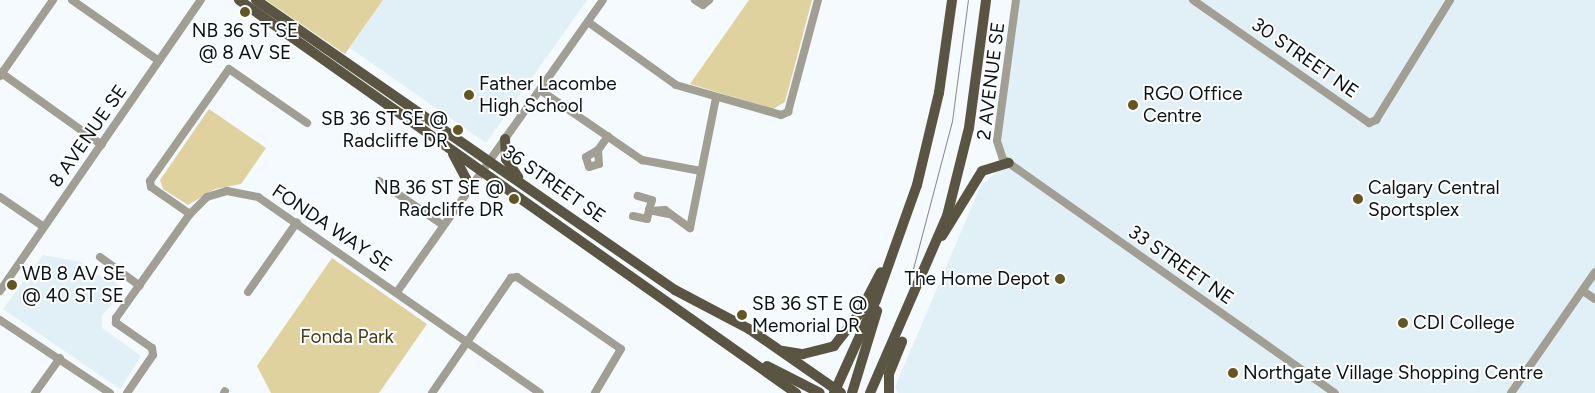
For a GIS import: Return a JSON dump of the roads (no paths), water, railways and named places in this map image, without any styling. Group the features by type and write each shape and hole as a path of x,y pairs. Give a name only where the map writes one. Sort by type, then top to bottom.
{"main road":[{"name":"36 STREET SE","path":"239,0 794,392"},
{"name":"36 STREET SE","path":"256,0 675,290 782,351 837,392"},
{"path":"837,392 895,251 928,143 952,0"},
{"path":"870,393 906,319 939,241 969,128 986,0"},
{"path":"506,139 506,159 525,186"},
{"path":"450,149 471,188"},
{"path":"939,241 954,223 982,171 1009,163"},
{"path":"782,351 803,354 834,346 859,314 895,251"},
{"path":"852,393 876,300"},
{"path":"889,393 889,374 906,319"},
{"path":"754,362 820,393"}],"street":[{"path":"53,0 1,73 102,145"},
{"path":"72,0 160,62"},
{"name":"8 AVENUE SE","path":"0,291 160,62 201,0"},
{"path":"397,292 603,0"},
{"path":"695,0 703,5 709,0"},
{"path":"588,22 676,85 716,98 782,115 788,112 818,0"},
{"name":"2 AVENUE SE","path":"1009,163 997,141 1016,0"},
{"name":"30 STREET NE","path":"1193,0 1369,123 1373,121 1450,0"},
{"path":"190,214 151,187 150,181 229,69 307,122"},
{"path":"540,90 642,160 701,171"},
{"path":"650,210 668,214 690,228 716,98"},
{"path":"598,150 608,136"},
{"name":"33 STREET NE","path":"1009,163 1335,393"},
{"path":"379,181 444,225"},
{"name":"FONDA WAY SE","path":"126,393 153,355 152,348 116,323 190,214 207,197 227,191 258,197 297,222 540,393"},
{"path":"633,216 647,219 650,210 652,200 638,196"},
{"path":"0,197 44,227"},
{"path":"248,292 297,222"},
{"path":"100,257 140,286"},
{"path":"1511,393 1595,272"},
{"path":"432,393 511,278 517,277 621,349 595,393"},
{"path":"1583,291 1595,299"},
{"path":"0,320 60,358 110,393"},
{"path":"35,393 60,358"}],"tram line":[{"path":"910,280 952,121 968,0"}],"place":[{"name":"NB 36 ST SE @ 8 AV SE","path":"245,12"},
{"name":"Father Lacombe High School","path":"469,95"},
{"name":"RGO Office Centre","path":"1133,105"},
{"name":"SB 36 ST SE @ Radcliffe DR","path":"458,130"},
{"name":"NB 36 ST SE @ Radcliffe DR","path":"514,199"},
{"name":"Calgary Central Sportsplex","path":"1358,199"},
{"name":"The Home Depot","path":"1060,279"},
{"name":"WB 8 AV SE @ 40 ST SE","path":"12,285"},
{"name":"SB 36 ST E @ Memorial DR","path":"742,315"},
{"name":"CDI College","path":"1403,323"},
{"name":"Northgate Village Shopping Centre","path":"1233,373"}],"park label":[{"name":"Fonda Park","path":"347,337"}]}
